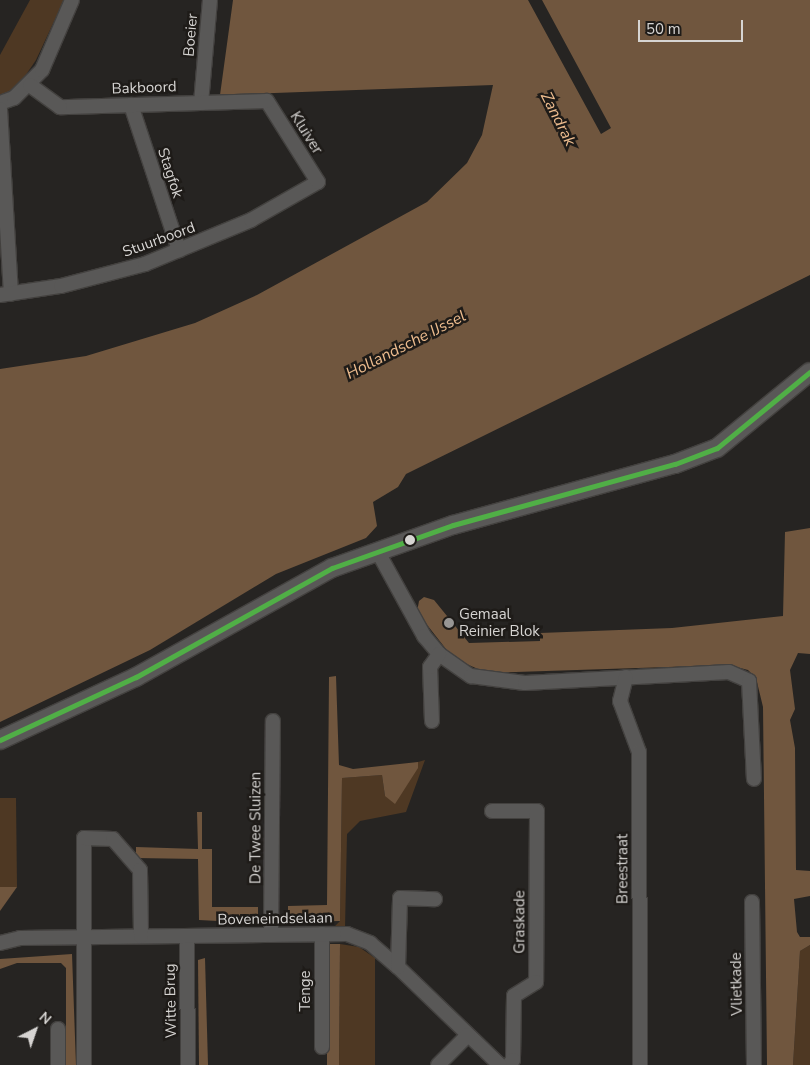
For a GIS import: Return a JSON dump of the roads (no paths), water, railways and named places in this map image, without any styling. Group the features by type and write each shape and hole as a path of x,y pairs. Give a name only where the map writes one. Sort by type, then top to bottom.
{"street":[{"path":"0,103 30,85 51,56 72,0"},
{"name":"Boeier","path":"201,103 210,0"},
{"name":"Bakboord","path":"30,85 60,107 267,101"},
{"name":"Kluiver","path":"267,101 318,182"},
{"name":"Stagfok","path":"131,105 179,250"},
{"path":"0,109 6,294"},
{"name":"Stuurboord","path":"6,294 106,275 179,250 251,220 318,182"},
{"path":"0,740 136,677 277,595 332,568 379,554 453,525 675,464 716,448 810,372"},
{"path":"379,554 402,601 438,654 471,676 503,683 729,672 748,681 754,779"},
{"path":"432,721 430,667 438,654"},
{"name":"Breestraat","path":"626,677 620,701 639,752 640,1065"},
{"name":"De Twee Sluizen","path":"271,935 273,721"},
{"name":"Graskade","path":"492,811 537,811 536,982 514,996 513,1060 508,1065"},
{"path":"84,1065 82,938 84,838 113,838 140,870 141,936"},
{"path":"398,967 400,898 435,899"},
{"name":"Vlietkade","path":"752,902 754,1065"},
{"name":"Tenge","path":"322,934 322,1047"},
{"name":"Boveneindselaan","path":"0,943 20,938 347,934 370,943 398,967 500,1065"},
{"name":"Witte Brug","path":"187,936 188,1065"},
{"path":"58,1029 58,1065"},
{"path":"438,1065 468,1034"}],"water":[{"path":"233,0 528,0 601,134 611,128 542,0 810,0 810,275 406,474 398,487 373,502 377,526 366,538 276,574 150,650 0,722 0,369 86,356 195,323 257,295 427,202 467,163 482,135 493,85 220,95"},
{"path":"810,528 810,654 798,653 790,670 795,709 790,720 795,748 796,870 810,871 810,896 794,899 797,932 800,937 810,937 810,945 800,951 793,1065 767,1065 763,707 756,678 748,670 729,665 487,673 453,658 417,612 419,601 424,597 434,600 469,643 540,641 540,633 672,628 783,616 785,532"},
{"path":"336,676 339,765 353,769 418,762 418,768 395,804 385,796 382,775 342,778 340,921 288,922 288,906 327,905 329,677"},
{"path":"197,812 202,812 202,849 212,849 212,907 258,907 258,923 199,920 198,859 136,858 136,847 198,849"},
{"path":"0,887 17,887 0,911"},
{"path":"327,944 340,944 339,1065 327,1065"},
{"path":"72,954 76,1065 66,1065 66,968 61,963 17,963 0,969 0,959"},
{"path":"205,958 208,1065 199,1065 198,960"}],"place":[{"name":"Gemaal Reinier Blok","path":"449,623"}],"water label":[{"name":"Zandrak","path":"558,119"},
{"name":"Hollandsche IJssel","path":"406,345"}]}
